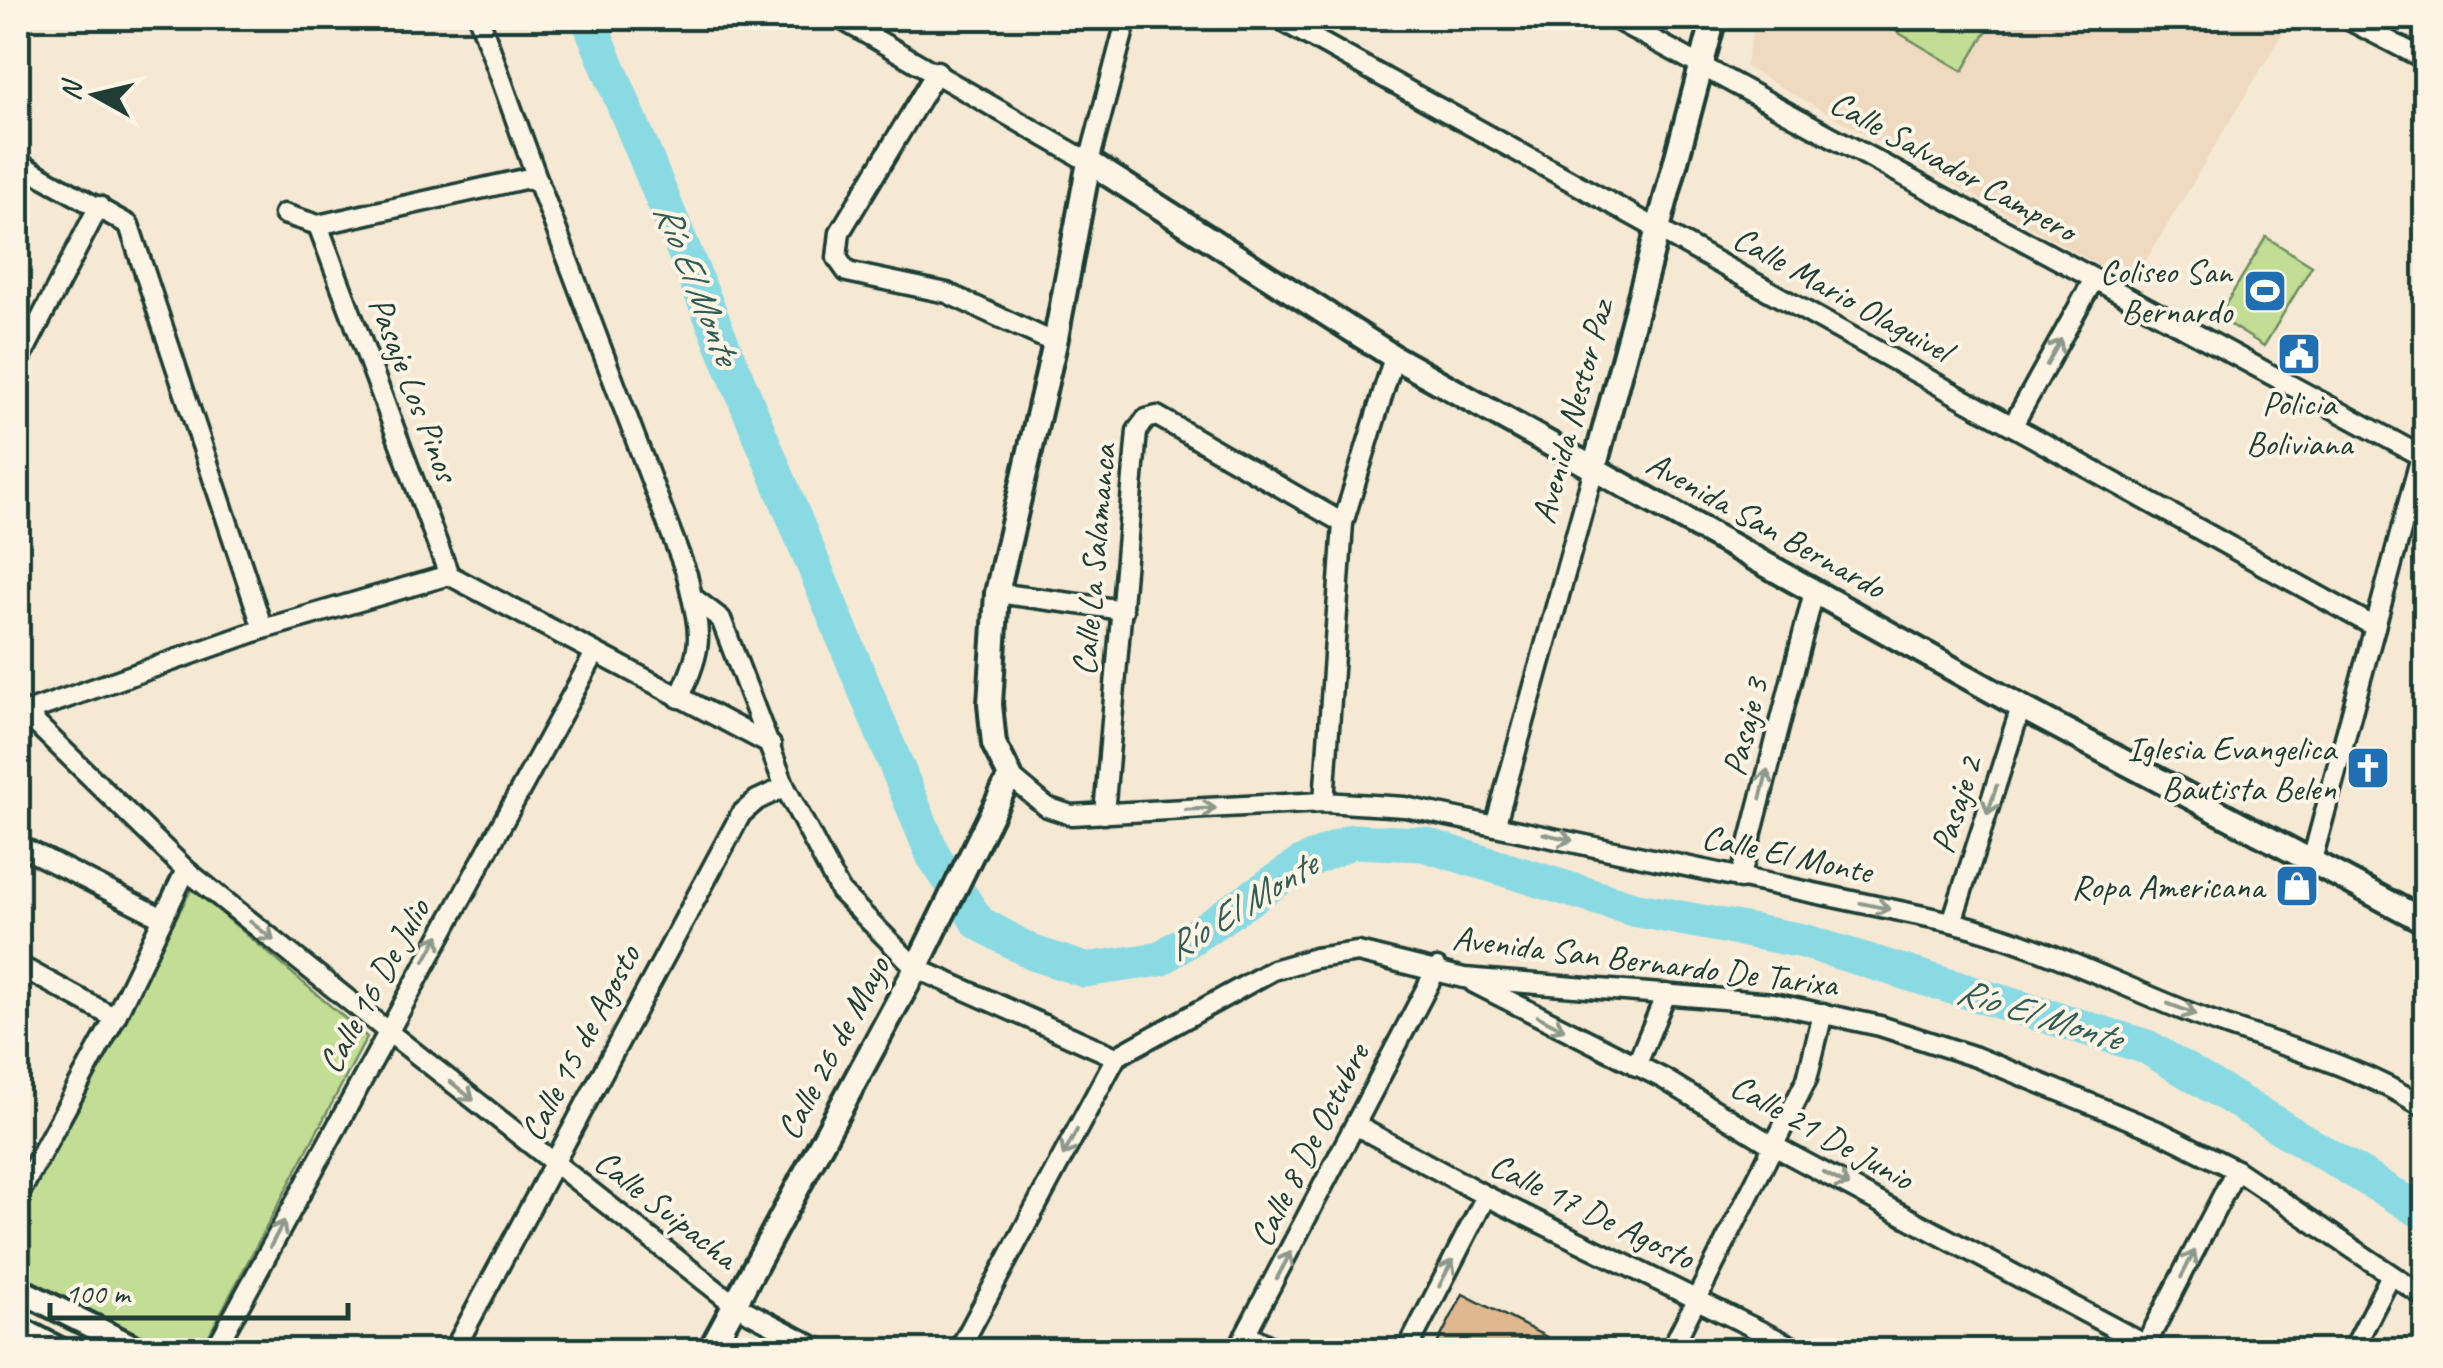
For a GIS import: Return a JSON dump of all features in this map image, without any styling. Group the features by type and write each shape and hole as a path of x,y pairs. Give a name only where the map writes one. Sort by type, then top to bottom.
{"street":[{"path":"479,18 692,597 701,638 696,664 679,698"},
{"name":"Avenida San Bernardo","path":"839,18 1089,162 1394,357 2021,707 2426,922"},
{"path":"1104,814 1071,815 1047,807 1010,776 994,744 990,704 997,593 1054,343 1089,162 1127,18"},
{"name":"Calle Mario Olaguivel","path":"1278,18 2375,627"},
{"name":"Calle Salvador Campero","path":"1613,18 2094,279 2423,447"},
{"name":"Avenida Nestor Paz","path":"1496,824 1714,18"},
{"path":"2345,18 2426,60"},
{"path":"937,71 840,232 838,258 847,272 947,293 1054,343"},
{"path":"18,163 129,226 138,242 263,630"},
{"path":"284,214 318,226 524,179 538,181"},
{"path":"18,363 98,206"},
{"name":"Pasaje Los Pinos","path":"318,226 449,575"},
{"path":"2013,425 2094,279"},
{"path":"1324,802 1343,522 1394,357"},
{"name":"Calle La Salamanca","path":"1104,814 1137,431 1146,419 1157,416 1343,522"},
{"path":"2312,860 2423,447"},
{"path":"18,1196 25,1163 115,1018 186,870 21,710 263,630 449,575 594,655 771,745"},
{"name":"Pasaje 3","path":"1740,878 1814,592"},
{"path":"997,593 1123,610"},
{"path":"692,597 721,619 785,787 840,891 916,968 1116,1058 959,1350"},
{"name":"Calle 16 De Julio","path":"215,1350 386,1030 594,655"},
{"name":"Pasaje 2","path":"1952,922 2021,707"},
{"name":"Calle 26 de Mayo","path":"710,1350 916,968 1010,776"},
{"name":"Calle 15 de Agosto","path":"454,1350 741,814 757,800 785,787"},
{"name":"Calle El Monte","path":"1104,814 1324,802 1405,807 1952,922 2006,935 2186,1011 2334,1062 2426,1108"},
{"path":"18,845 163,918"},
{"name":"Calle Suipacha","path":"186,870 735,1305 821,1350"},
{"name":"Avenida San Bernardo De Tarixa","path":"1116,1058 1273,970 1315,958 1358,952 1437,968 1464,978 1773,1003 1823,1013 1976,1057 2124,1116 2236,1170 2426,1298"},
{"path":"18,965 115,1018"},
{"name":"Calle 8 De Octubre","path":"1242,1342 1437,968"},
{"name":"Calle 21 De Junio","path":"1464,978 1636,1066 2145,1348"},
{"path":"1636,1066 1666,994"},
{"path":"1671,1350 1807,1079 1823,1013"},
{"name":"Calle 17 De Agosto","path":"1357,1126 1486,1196 1799,1350"},
{"path":"2145,1348 2236,1170"},
{"path":"1407,1350 1486,1196"},
{"path":"2353,1350 2391,1276"},
{"path":"18,1289 139,1350"},
{"path":"18,1328 60,1350"},
{"path":"1242,1342 1277,1350"}],"shaded area":[{"path":"1756,18 2259,18 2284,31 2132,284 1745,67"}],"green space":[{"path":"1888,18 1973,18 1989,27 1963,71 1884,24"},
{"name":"Coliseo San Bernardo","path":"2266,237 2312,266 2264,346 2218,317"},
{"path":"192,888 367,1037 201,1350 169,1350 18,1278 18,1220"}],"building":[{"path":"1463,1294 1572,1350 1434,1350"}],"waterway":[{"name":"Río El Monte","path":"588,18 934,857 979,923 1033,953 1085,970 1160,959 1301,864 1352,841 1423,844 1633,909 1803,941 2147,1047 2426,1214"}],"place":[{"name":"Coliseo San Bernardo","path":"2265,291"},
{"name":"Policia Boliviana","path":"2299,354"},
{"name":"Iglesia Evangelica Bautista Belen","path":"2368,768"},
{"name":"Ropa Americana","path":"2297,886"}]}
